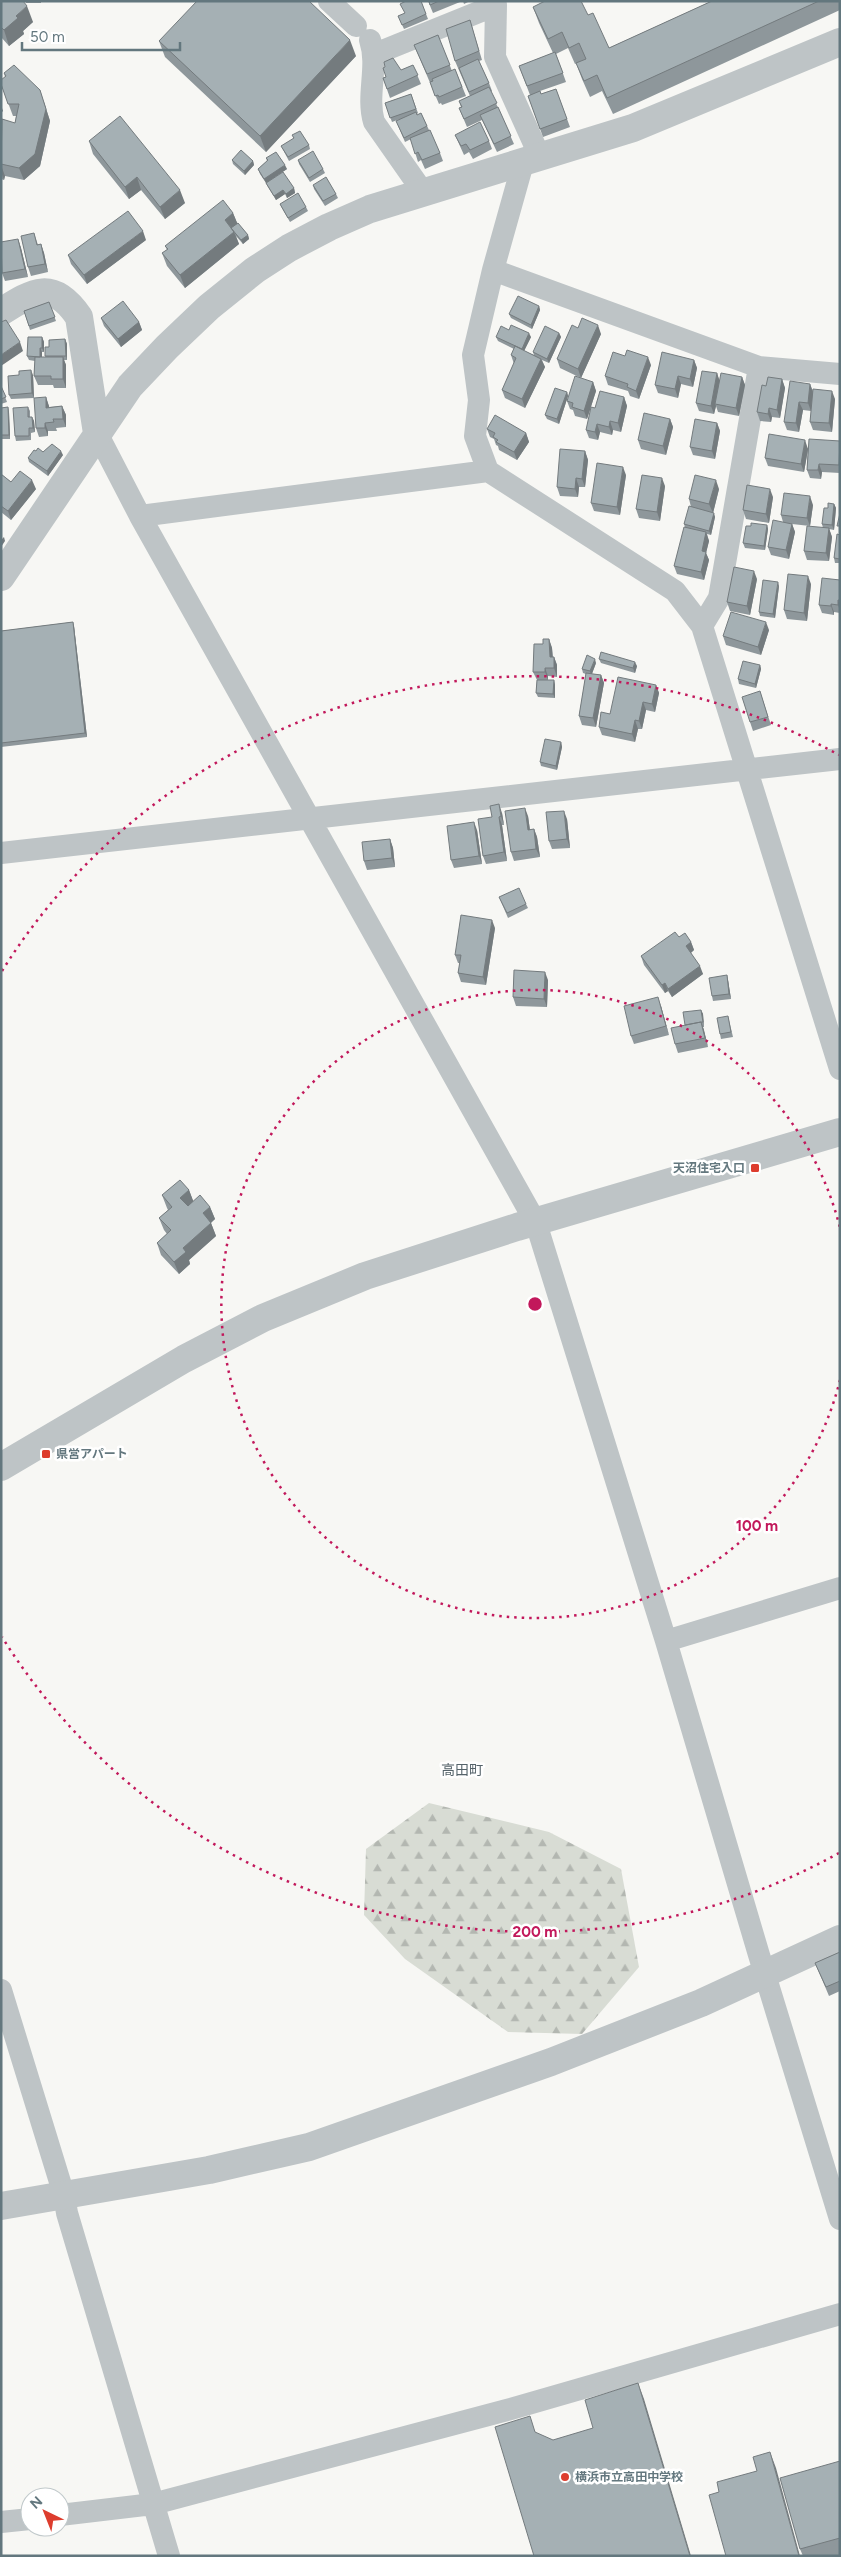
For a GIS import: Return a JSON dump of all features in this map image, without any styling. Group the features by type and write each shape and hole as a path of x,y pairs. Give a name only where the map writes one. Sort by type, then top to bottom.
{"street":[{"path":"329,1 367,40 370,109 374,122 423,192"},
{"path":"367,40 496,5 495,57 532,160 493,270 473,355 479,400 475,436 488,471 676,591 702,626 745,770 840,1069"},
{"path":"1,577 130,386 166,347 209,307 255,270 289,248 329,227 370,209 633,128 840,42"},
{"path":"493,270 759,367 840,374"},
{"path":"1,312 30,294 54,293 68,301 79,317 97,433 140,516 536,1223 666,1641 764,1975 840,2219"},
{"path":"702,626 719,598 759,367"},
{"path":"140,516 488,471"},
{"path":"1,853 840,759"},
{"path":"1,1467 169,1366 263,1318 365,1276 840,1132"},
{"path":"666,1641 840,1588"},
{"path":"1,2206 210,2170 309,2146 551,2062 701,2003 840,1939"},
{"path":"1,1990 64,2195 67,2213 169,2556"},
{"path":"70,2514 153,2504 507,2410 840,2314"},
{"path":"1,2522 20,2520"}],"green space":[{"path":"429,1803 549,1832 621,1869 639,1967 582,2034 508,2032 405,1959 364,1915 366,1849"}],"building":[{"path":"1,1 23,1 27,6 16,16 18,18 4,30 1,27"},
{"path":"197,1 309,1 350,40 260,136 159,41"},
{"path":"406,1 421,1 426,14 402,25 398,16 405,13 400,4"},
{"path":"429,1 439,1 430,5"},
{"path":"545,1 581,1 588,15 593,13 609,48 712,1 819,1 607,98 597,75 584,81 576,63 586,59 579,43 569,48 562,32 548,39 533,7"},
{"path":"470,20 479,51 455,61 446,29"},
{"path":"438,35 450,65 427,74 414,45"},
{"path":"555,52 563,73 527,86 519,66"},
{"path":"393,58 401,70 413,65 418,75 387,89 383,78 386,77 383,68 385,67 384,62"},
{"path":"478,59 489,83 469,92 459,68"},
{"path":"14,65 40,90 46,109 35,154 19,168 1,164 2,119 15,123 19,104 8,104 1,80 6,76 4,73"},
{"path":"455,69 462,87 439,97 438,95 435,96 430,82 433,81 432,79"},
{"path":"489,87 497,103 464,119 459,108 462,107 459,101"},
{"path":"556,89 567,119 540,129 528,96 540,91 541,94"},
{"path":"411,94 416,109 390,118 385,103"},
{"path":"498,107 511,136 494,144 480,115"},
{"path":"416,112 417,115 421,113 427,126 404,138 396,121"},
{"path":"120,116 180,190 160,207 137,177 125,187 89,141"},
{"path":"480,122 489,141 470,150 466,144 461,146 455,135"},
{"path":"430,130 440,153 422,160 418,152 415,154 410,138"},
{"path":"300,131 309,145 288,157 281,146 294,138 292,135"},
{"path":"241,150 253,161 244,171 232,160"},
{"path":"313,151 323,169 309,178 298,160"},
{"path":"276,152 285,165 264,179 258,169 268,160 266,158"},
{"path":"283,172 294,188 286,194 283,190 274,196 266,183"},
{"path":"326,177 336,194 323,201 313,185"},
{"path":"298,193 306,207 288,218 280,204"},
{"path":"223,200 233,213 225,220 234,232 180,275 162,253 168,249 165,246"},
{"path":"128,211 143,231 84,275 68,255"},
{"path":"238,223 248,235 241,240 231,228"},
{"path":"34,233 37,245 41,244 45,264 28,267 21,236"},
{"path":"18,239 25,269 2,273 1,242"},
{"path":"518,296 539,306 531,325 509,314"},
{"path":"123,301 139,322 118,339 101,318"},
{"path":"49,302 55,317 29,326 24,311"},
{"path":"582,318 598,325 578,369 557,359 572,325 578,328"},
{"path":"6,320 20,342 1,355 1,322"},
{"path":"511,325 529,333 522,349 496,337 501,326 509,330"},
{"path":"545,326 559,333 547,359 533,352"},
{"path":"28,337 42,337 40,357 27,356"},
{"path":"65,339 66,356 45,356 45,347 49,347 49,340"},
{"path":"515,346 541,359 522,399 502,390 516,358 511,355"},
{"path":"627,350 648,357 636,391 627,387 628,384 605,376 613,352 625,356"},
{"path":"662,352 694,360 690,379 678,376 675,389 655,385"},
{"path":"35,357 63,357 63,379 51,379 51,376 34,376"},
{"path":"31,370 32,393 9,395 8,376 19,375 19,371"},
{"path":"702,371 717,373 711,406 696,403"},
{"path":"721,373 742,377 736,408 715,404"},
{"path":"575,376 593,382 584,411 572,407 573,403 567,401"},
{"path":"768,377 782,379 777,410 769,408 768,414 757,412 762,385 766,386"},
{"path":"790,381 810,384 808,403 799,402 796,423 784,422"},
{"path":"1,386 6,397 1,399"},
{"path":"555,388 567,392 557,419 545,415"},
{"path":"813,389 832,391 829,423 810,422"},
{"path":"600,391 624,397 618,423 610,421 609,427 597,424 595,432 586,430 591,407 595,408"},
{"path":"46,397 46,408 62,406 63,419 53,419 54,422 45,423 45,428 36,428 34,398"},
{"path":"8,407 9,435 1,435 1,408"},
{"path":"28,407 28,417 32,417 33,428 29,428 29,436 15,436 13,408"},
{"path":"644,413 670,419 663,446 638,440"},
{"path":"495,415 526,433 514,452 496,442 498,440 493,437 495,433 487,429"},
{"path":"695,419 717,423 712,451 690,447"},
{"path":"769,434 805,440 801,464 765,458"},
{"path":"809,439 840,441 839,465 819,464 818,470 807,470"},
{"path":"52,444 61,451 47,471 28,458 34,450 36,451 38,448 43,452"},
{"path":"560,449 585,451 582,479 576,478 575,489 557,487"},
{"path":"597,463 623,467 617,507 591,503"},
{"path":"20,471 32,480 8,511 1,506 1,474 11,482"},
{"path":"642,475 662,478 657,512 636,509"},
{"path":"695,475 716,480 709,504 689,499"},
{"path":"747,485 770,489 766,514 743,510"},
{"path":"784,493 810,496 807,518 781,515"},
{"path":"828,503 834,504 832,525 822,524 824,508 828,508"},
{"path":"689,506 714,513 709,531 684,524"},
{"path":"840,513 840,526 837,526"},
{"path":"773,520 792,524 786,550 768,547"},
{"path":"751,523 767,525 764,546 743,543 746,526 751,526"},
{"path":"807,526 829,528 826,553 804,551"},
{"path":"684,527 706,532 702,551 706,552 701,572 674,566"},
{"path":"837,534 840,535 840,559 834,558"},
{"path":"734,567 754,571 747,606 727,602"},
{"path":"788,574 808,576 804,613 784,610"},
{"path":"822,578 840,580 840,600 838,600 838,605 819,605"},
{"path":"763,580 778,582 773,614 759,612"},
{"path":"731,612 766,622 758,647 723,636"},
{"path":"73,622 85,733 1,743 1,631"},
{"path":"543,639 549,639 550,657 554,657 554,668 545,668 545,672 533,672 534,644 543,644"},
{"path":"601,652 635,662 633,668 599,659"},
{"path":"587,655 595,659 590,671 582,669"},
{"path":"743,661 760,665 755,684 738,679"},
{"path":"586,673 601,675 593,718 579,716"},
{"path":"618,677 656,685 652,704 643,702 639,721 635,720 632,734 599,727 601,712 610,714"},
{"path":"537,680 554,680 553,694 536,693"},
{"path":"760,691 768,717 750,722 742,697"},
{"path":"545,739 561,742 556,766 540,762"},
{"path":"499,804 504,852 483,856 478,819 492,817 490,806"},
{"path":"525,808 528,830 534,829 536,849 511,852 505,811"},
{"path":"564,811 567,839 549,841 546,812"},
{"path":"474,822 479,856 451,860 447,826"},
{"path":"390,839 392,858 364,861 362,842"},
{"path":"519,888 526,904 507,913 499,897"},
{"path":"461,915 492,920 483,977 458,973 461,955 455,955"},
{"path":"675,932 679,937 685,933 691,942 686,946 700,966 668,989 665,983 662,985 641,956"},
{"path":"514,970 545,972 544,999 513,997"},
{"path":"727,975 729,994 712,996 709,978"},
{"path":"658,997 666,1026 631,1036 624,1006"},
{"path":"701,1010 703,1022 685,1025 683,1012"},
{"path":"728,1016 731,1032 720,1034 717,1018"},
{"path":"701,1022 705,1038 675,1044 671,1028"},
{"path":"180,1180 189,1190 180,1198 188,1206 200,1195 210,1207 203,1213 211,1223 183,1248 186,1252 174,1262 157,1243 171,1230 159,1218 172,1207 162,1195"},
{"path":"840,1952 840,1981 826,1987 815,1963"},
{"path":"638,2383 690,2556 534,2556 495,2427 530,2416 535,2432 553,2440 593,2428 585,2400"},
{"path":"770,2452 799,2556 726,2556 709,2495 719,2492 717,2482 757,2471 753,2457"},
{"path":"840,2461 840,2538 800,2549 780,2478"}],"place":[{"name":"天沼住宅入口","path":"755,1168"},
{"name":"県営アパート","path":"46,1454"},
{"name":"横浜市立高田中学校","path":"565,2477"}],"district":[{"name":"高田町","path":"462,1770"}]}
